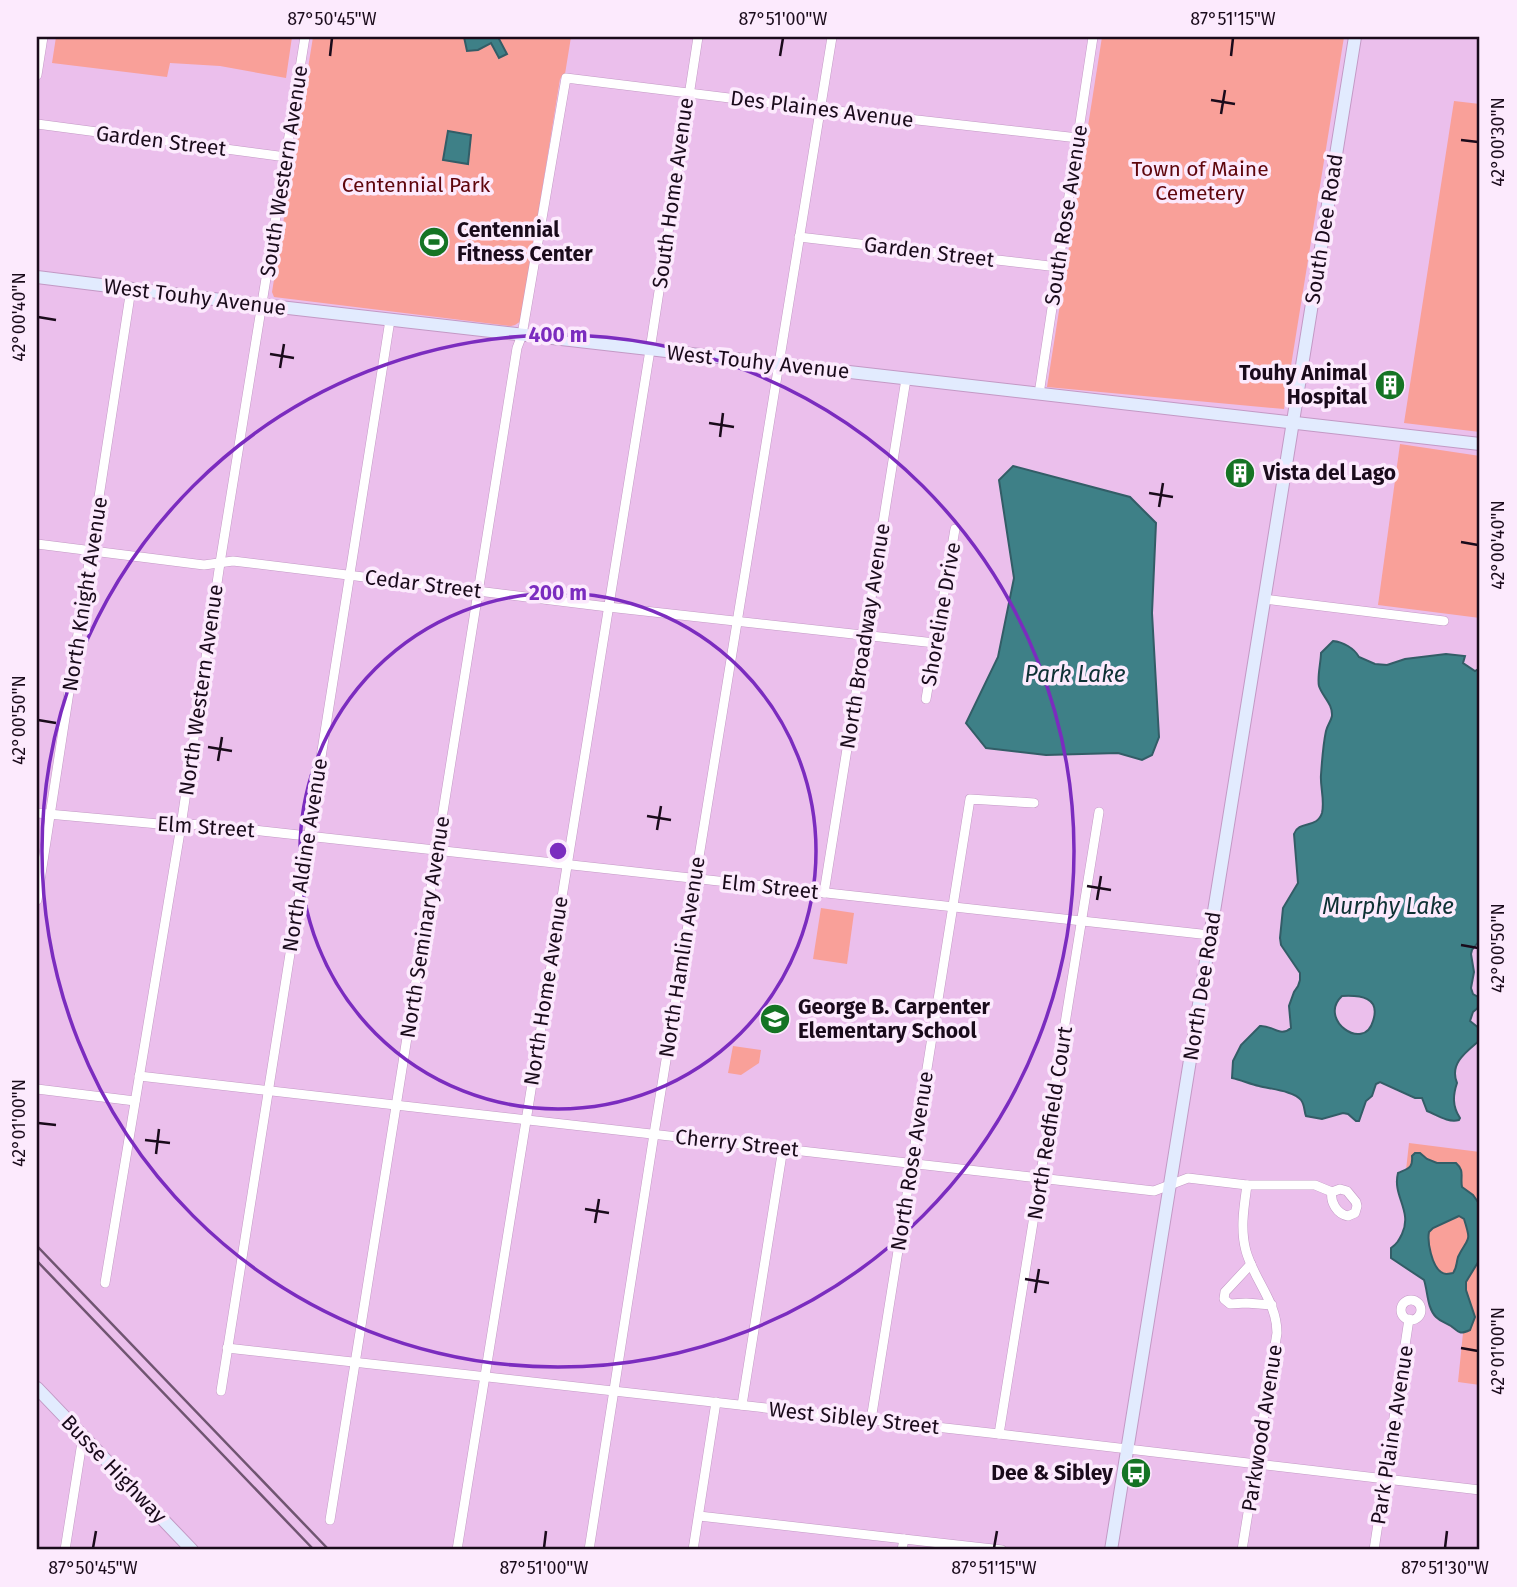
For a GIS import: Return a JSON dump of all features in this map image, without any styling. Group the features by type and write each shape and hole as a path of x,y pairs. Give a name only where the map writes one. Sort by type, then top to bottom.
{"main road":[{"name":"South Dee Road","path":"1292,422 1355,37"},
{"name":"West Touhy Avenue","path":"37,277 262,306 1480,444"},
{"name":"North Dee Road","path":"1111,1550 1292,422"},
{"name":"Busse Highway","path":"37,1388 192,1550"}],"street":[{"path":"37,75 43,37"},
{"name":"South Western Avenue","path":"262,306 305,37"},
{"name":"South Home Avenue","path":"650,350 698,37"},
{"name":"North Hamlin Avenue","path":"589,1550 736,621 832,37"},
{"name":"South Rose Avenue","path":"1039,394 1093,37"},
{"name":"Des Plaines Avenue","path":"566,78 1078,138"},
{"name":"North Seminary Avenue","path":"330,1520 517,348 522,335 566,78"},
{"name":"Garden Street","path":"37,124 286,157"},
{"name":"Garden Street","path":"799,237 1058,267"},
{"name":"North Knight Avenue","path":"37,900 131,289"},
{"name":"North Western Avenue","path":"105,1283 181,826 219,563 262,306"},
{"name":"North Aldine Avenue","path":"221,1391 390,320"},
{"name":"North Home Avenue","path":"457,1550 650,350"},
{"name":"North Broadway Avenue","path":"824,893 906,379"},
{"name":"Shoreline Drive","path":"926,699 955,528"},
{"name":"Cedar Street","path":"37,544 204,565 233,561 608,607 935,643"},
{"path":"1264,599 1444,621"},
{"name":"North Rose Avenue","path":"871,1420 970,799 1034,803"},
{"name":"North Redfield Court","path":"999,1434 1099,812"},
{"name":"Elm Street","path":"37,813 181,826 198,824 1210,935"},
{"name":"Cherry Street","path":"139,1076 1154,1191 1188,1178 1247,1185 1315,1185 1332,1192"},
{"path":"37,1089 135,1101"},
{"path":"742,1405 783,1148"},
{"name":"Parkwood Avenue","path":"1242,1550 1277,1334 1272,1305 1251,1264 1243,1238 1247,1185"},
{"path":"1251,1264 1225,1292 1224,1299 1230,1304 1272,1305"},
{"name":"Park Plaine Avenue","path":"1374,1550 1409,1319"},
{"name":"West Sibley Street","path":"227,1348 1480,1490"},
{"path":"693,1550 716,1402"},
{"path":"65,1550 82,1436"},
{"path":"699,1516 1002,1550"},
{"path":"902,1550 904,1539"}],"green space":[{"path":"56,37 292,37 286,78 220,66 170,63 167,77 52,63"},
{"name":"Centennial Park","path":"313,37 571,37 565,74 560,79 521,321 511,326 274,297 272,292"},
{"name":"Town of Maine Cemetery","path":"1102,37 1344,37 1284,409 1047,387"},
{"path":"1454,101 1480,104 1480,432 1404,423"},
{"path":"1400,444 1480,456 1480,618 1378,605"},
{"path":"821,908 854,913 847,964 813,959"},
{"path":"733,1046 761,1050 759,1063 741,1075 728,1073"},
{"path":"1409,1143 1480,1152 1480,1385 1458,1382 1463,1333 1452,1328 1432,1311 1424,1280 1391,1258 1391,1248 1399,1240 1405,1226 1397,1181 1398,1173 1406,1170"}],"water":[{"path":"464,37 501,37 499,39 507,54 499,58 491,43 478,50 467,51"},
{"path":"448,131 471,135 468,164 443,160"},
{"name":"Park Lake","path":"1013,466 1130,497 1156,523 1152,613 1159,737 1152,755 1142,760 1118,753 1046,755 986,748 966,723 998,657 1014,578 999,480"},
{"name":"Murphy Lake","path":"1333,641 1348,646 1359,657 1375,664 1387,665 1405,659 1446,654 1465,656 1463,663 1475,671 1480,668 1480,940 1471,954 1474,972 1471,988 1473,994 1480,998 1480,1006 1473,1012 1470,1021 1480,1029 1479,1041 1460,1059 1455,1070 1457,1083 1454,1100 1459,1120 1447,1120 1427,1111 1422,1098 1415,1098 1380,1082 1366,1101 1359,1121 1343,1113 1322,1119 1306,1116 1302,1102 1293,1094 1232,1078 1233,1061 1241,1045 1260,1026 1283,1032 1291,1028 1289,1006 1300,980 1300,973 1281,945 1280,938 1283,908 1298,883 1294,834 1300,827 1320,818 1323,808 1323,753 1326,731 1332,716 1331,708 1319,686 1321,653","holes":["1342,996 1367,999 1374,1007 1373,1021 1368,1030 1361,1034 1345,1029 1335,1014 1336,1005"]},
{"path":"1420,1153 1437,1163 1456,1163 1461,1171 1462,1187 1473,1195 1480,1205 1480,1259 1466,1282 1475,1317 1470,1330 1466,1332 1459,1332 1436,1317 1429,1305 1424,1280 1391,1258 1391,1248 1399,1240 1405,1226 1398,1173 1410,1167 1412,1156","holes":["1459,1216 1464,1219 1468,1240 1453,1273 1444,1274 1433,1259 1429,1232"]}],"railway":[{"path":"37,1246 329,1550"},
{"path":"37,1261 314,1550"}],"place":[{"name":"Centennial Fitness Center","path":"434,242"},
{"name":"Touhy Animal Hospital","path":"1390,385"},
{"name":"Vista del Lago","path":"1240,473"},
{"name":"George B. Carpenter Elementary School","path":"775,1019"},
{"name":"Dee & Sibley","path":"1136,1473"}]}
